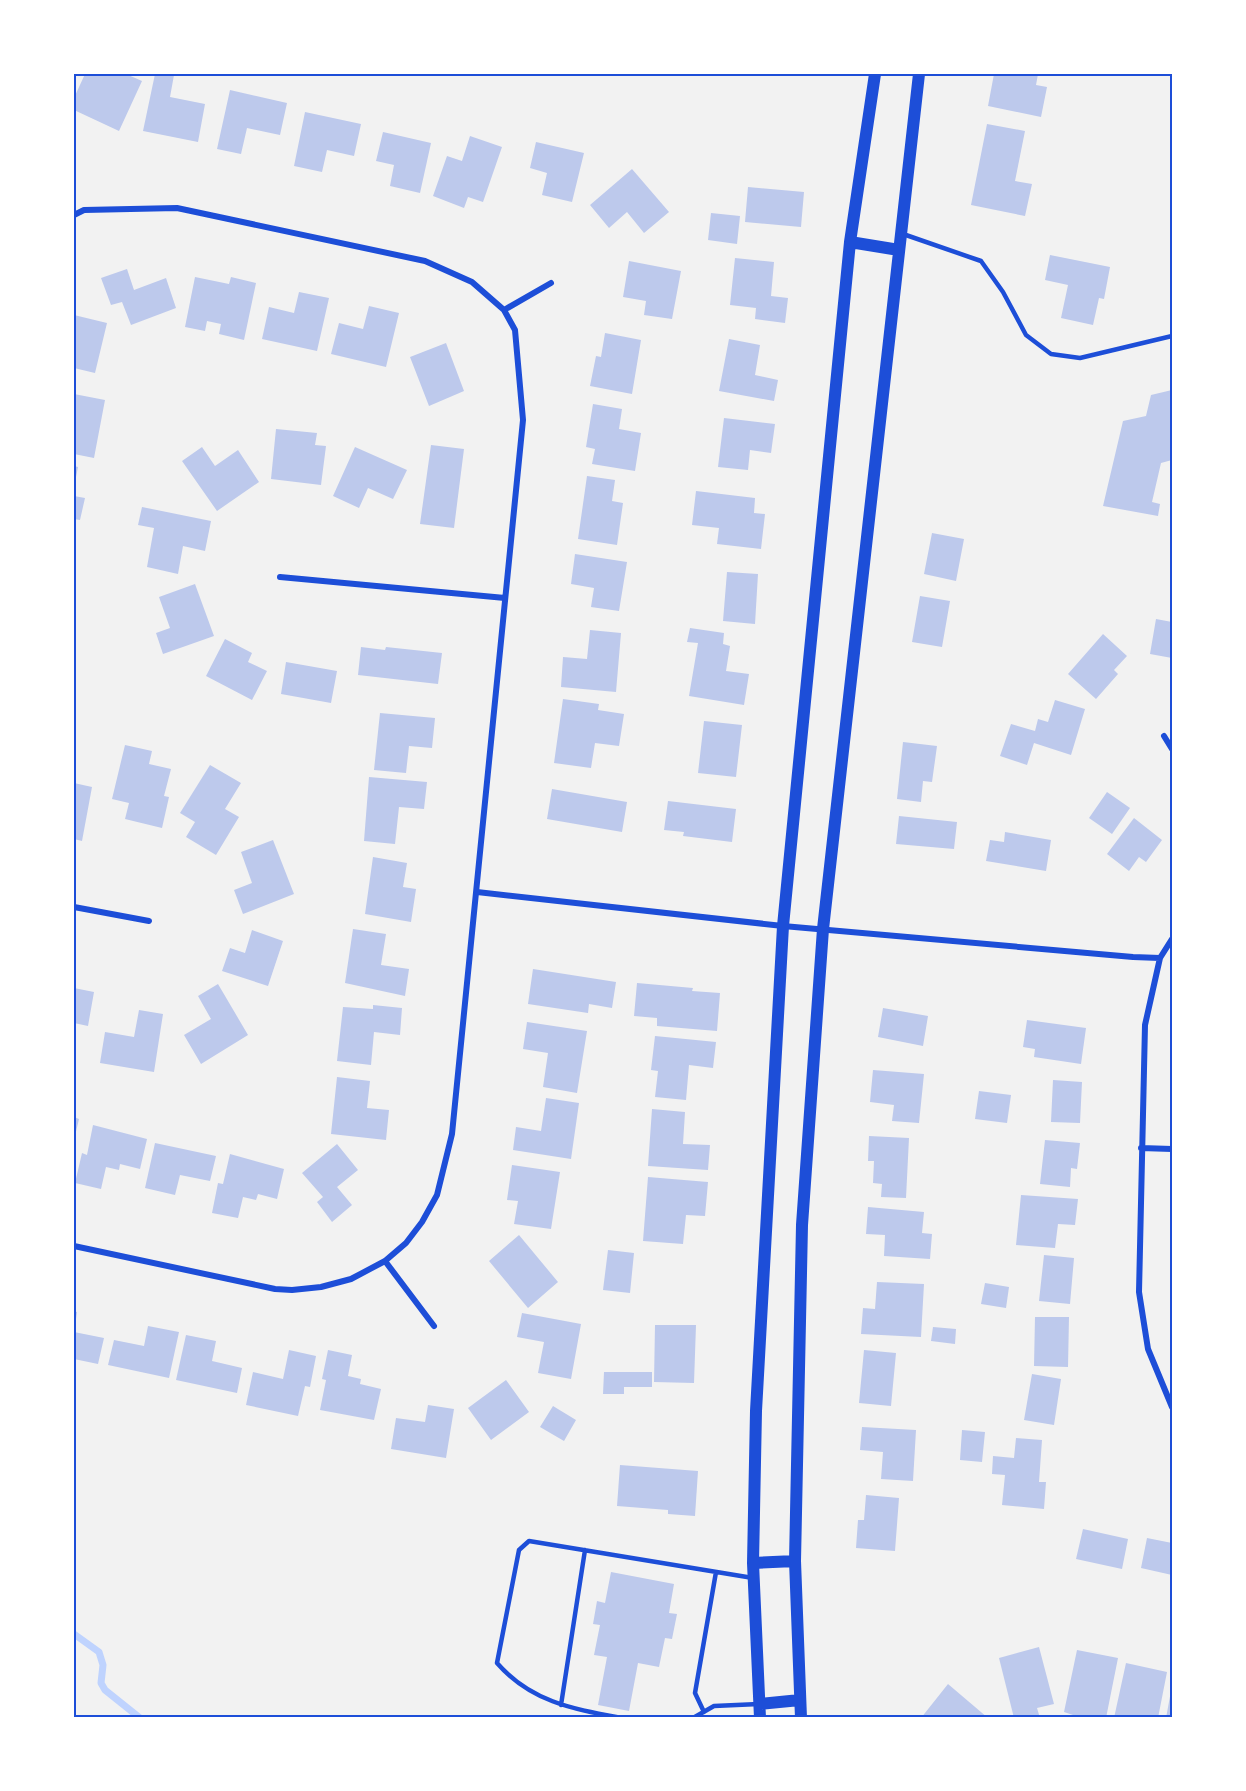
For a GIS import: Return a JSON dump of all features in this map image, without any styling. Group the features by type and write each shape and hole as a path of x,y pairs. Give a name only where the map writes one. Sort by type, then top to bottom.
{"main road":[{"path":"760,1718 753,1578 756,1411 783,926 850,242 875,74"},
{"path":"801,1718 795,1561 801,1225 823,929 898,250 920,74"},
{"path":"850,242 898,250"},
{"path":"753,1563 795,1561"},
{"path":"759,1704 800,1700"}],"street":[{"path":"74,215 84,210 177,208 425,261 472,282 504,310 515,330 522,420 477,892 447,1164 437,1195 422,1222 406,1243 385,1261 351,1279 292,1290 74,1246"},
{"path":"504,310 551,283"},
{"path":"280,577 505,598"},
{"path":"1164,736 1173,749"},
{"path":"477,892 783,926 1160,958"},
{"path":"74,907 149,921"},
{"path":"1173,939 1160,958 1145,1025 1138,1292 1148,1349 1173,1407"},
{"path":"1141,1148 1173,1149"},
{"path":"385,1261 434,1326"}],"lane":[{"path":"901,234 981,261 1003,292 1026,335 1051,354 1080,358 1173,336"},
{"path":"622,1718 547,1700 513,1681 497,1663 519,1551 530,1541 753,1578"},
{"path":"561,1705 585,1550"},
{"path":"704,1712 695,1693 716,1572"},
{"path":"693,1718 714,1706 759,1704"}],"building":[{"path":"85,74 126,74 142,81 119,131 74,110 74,98"},
{"path":"155,74 174,75 170,97 205,104 198,142 143,131"},
{"path":"994,74 1038,74 1036,85 1047,87 1041,117 988,106"},
{"path":"230,90 287,103 280,135 247,128 241,154 217,149"},
{"path":"305,112 361,124 354,156 327,150 322,172 294,166"},
{"path":"987,124 1025,131 1015,181 1032,184 1025,216 971,205"},
{"path":"383,132 431,143 420,193 390,186 394,165 376,161"},
{"path":"470,136 502,147 483,202 468,197 464,208 433,196 447,156 462,161"},
{"path":"536,142 584,153 572,202 542,195 547,173 530,168"},
{"path":"632,169 669,212 644,233 627,212 609,228 590,205"},
{"path":"748,187 804,192 801,227 745,222"},
{"path":"711,213 740,216 737,244 708,240"},
{"path":"1050,255 1110,267 1104,299 1099,298 1093,325 1061,318 1068,285 1045,280"},
{"path":"735,258 774,262 771,296 788,298 785,323 755,319 756,308 730,305"},
{"path":"629,261 681,271 672,319 644,315 646,301 623,297"},
{"path":"127,269 134,290 166,278 176,308 131,325 122,302 111,305 101,278"},
{"path":"195,277 229,284 231,277 256,283 244,340 219,334 221,324 207,321 205,331 185,327"},
{"path":"299,292 329,298 317,351 262,339 269,307 294,313"},
{"path":"369,306 399,313 386,367 331,354 339,323 363,329"},
{"path":"74,315 107,323 95,373 74,368"},
{"path":"605,333 641,340 632,394 590,386 596,356 601,357"},
{"path":"729,339 760,345 755,375 778,380 774,401 719,391"},
{"path":"446,343 464,391 429,406 410,357"},
{"path":"1172,390 1172,460 1161,463 1152,502 1160,504 1158,516 1103,506 1123,421 1146,416 1151,395"},
{"path":"74,394 105,400 94,458 74,454"},
{"path":"593,404 622,409 619,429 641,433 635,471 592,464 595,449 586,447"},
{"path":"724,418 775,424 771,453 750,450 748,470 718,467"},
{"path":"276,429 317,433 315,445 326,446 321,485 271,479"},
{"path":"431,445 464,449 454,528 420,524"},
{"path":"202,447 215,466 238,450 259,482 217,511 182,461"},
{"path":"355,447 407,470 393,499 368,488 359,508 333,496"},
{"path":"74,466 78,467 75,482 74,482"},
{"path":"587,476 615,480 612,501 623,503 617,545 578,539"},
{"path":"696,491 755,498 754,513 765,514 761,549 717,544 719,528 692,525"},
{"path":"74,496 85,498 80,520 74,519"},
{"path":"142,507 211,521 205,551 183,546 178,574 147,567 154,528 138,525"},
{"path":"932,533 964,539 956,581 924,574"},
{"path":"575,554 627,562 619,611 591,607 594,588 571,584"},
{"path":"727,572 758,574 755,624 723,621"},
{"path":"195,584 214,636 163,654 156,633 170,628 159,597"},
{"path":"920,596 950,601 942,647 912,642"},
{"path":"1156,619 1172,622 1172,658 1150,654"},
{"path":"690,628 724,633 723,644 730,646 726,671 749,674 744,705 689,696 698,643 687,642"},
{"path":"590,630 621,633 616,692 561,687 563,657 587,659"},
{"path":"1103,634 1127,656 1114,670 1118,674 1096,699 1068,674"},
{"path":"225,639 252,653 248,662 267,671 252,700 206,676"},
{"path":"361,647 385,650 386,647 442,653 438,684 358,675"},
{"path":"286,662 337,671 331,703 281,694"},
{"path":"563,699 599,704 598,710 624,714 619,746 595,743 591,768 554,763"},
{"path":"1055,700 1085,709 1071,755 1034,743 1027,765 1000,756 1011,724 1035,731 1038,719 1048,722"},
{"path":"380,713 435,718 432,748 409,746 406,773 374,770"},
{"path":"704,721 742,725 736,777 698,773"},
{"path":"903,742 937,746 932,782 923,781 921,802 897,799"},
{"path":"125,745 152,751 149,764 171,769 164,796 169,797 162,828 125,819 129,803 112,799"},
{"path":"210,765 241,783 225,809 239,817 216,855 186,837 195,822 180,813"},
{"path":"369,777 427,782 424,809 399,807 395,844 364,841"},
{"path":"74,783 92,787 82,841 74,839"},
{"path":"552,789 627,802 622,832 547,819"},
{"path":"1107,792 1130,808 1112,834 1089,818"},
{"path":"668,801 736,809 732,842 683,836 684,832 664,830"},
{"path":"899,816 957,822 954,849 896,844"},
{"path":"1134,818 1162,840 1146,862 1139,857 1129,871 1107,854"},
{"path":"1005,832 1051,840 1046,871 986,861 990,840 1004,842"},
{"path":"273,840 294,894 243,914 234,890 252,883 241,852"},
{"path":"373,857 407,863 403,887 416,889 411,922 365,914"},
{"path":"353,929 386,934 381,965 409,969 405,996 345,983"},
{"path":"252,930 283,941 268,986 222,971 230,948 245,953"},
{"path":"533,969 616,982 612,1008 589,1004 588,1013 528,1004"},
{"path":"637,983 720,993 717,1031 657,1026 657,1018 634,1016"},
{"path":"218,984 248,1035 201,1064 184,1035 211,1019 198,996"},
{"path":"74,988 94,992 88,1026 74,1023"},
{"path":"373,1005 402,1008 400,1035 374,1032 371,1065 337,1061 343,1007 373,1009"},
{"path":"883,1008 928,1016 923,1046 878,1037"},
{"path":"139,1010 163,1014 154,1072 100,1063 105,1032 134,1037"},
{"path":"1027,1020 1086,1028 1081,1064 1034,1057 1035,1049 1023,1047"},
{"path":"527,1022 587,1031 577,1093 543,1087 548,1053 523,1049"},
{"path":"655,1036 716,1042 713,1068 689,1065 686,1100 655,1097 658,1071 651,1070"},
{"path":"873,1070 924,1074 919,1123 892,1121 894,1105 870,1102"},
{"path":"337,1077 370,1081 367,1108 389,1110 386,1140 331,1134"},
{"path":"1053,1080 1082,1082 1080,1123 1051,1122"},
{"path":"979,1091 1011,1095 1007,1123 975,1119"},
{"path":"546,1098 579,1103 571,1159 513,1150 516,1127 541,1131"},
{"path":"652,1109 685,1112 683,1144 710,1145 708,1170 648,1166"},
{"path":"74,1117 79,1119 74,1140"},
{"path":"93,1125 147,1139 140,1169 120,1164 119,1170 106,1167 101,1189 75,1183 82,1153 87,1155"},
{"path":"869,1136 909,1138 906,1198 881,1197 882,1184 873,1183 874,1161 868,1161"},
{"path":"1045,1140 1080,1143 1077,1169 1071,1168 1070,1187 1040,1184"},
{"path":"155,1143 216,1156 210,1181 180,1175 175,1195 145,1188"},
{"path":"337,1144 358,1170 337,1187 352,1205 332,1222 317,1202 323,1197 302,1173"},
{"path":"230,1154 284,1169 277,1199 258,1194 256,1200 243,1197 238,1218 212,1213 218,1183 223,1184"},
{"path":"512,1165 560,1172 551,1229 514,1224 518,1201 507,1200"},
{"path":"648,1177 708,1182 705,1216 686,1215 683,1244 643,1241"},
{"path":"1021,1195 1078,1199 1075,1225 1058,1224 1055,1248 1016,1245"},
{"path":"868,1207 924,1212 922,1233 932,1234 930,1259 884,1256 885,1235 866,1234"},
{"path":"519,1235 558,1282 528,1308 489,1261"},
{"path":"608,1250 634,1253 630,1293 603,1290"},
{"path":"1044,1255 1074,1258 1070,1304 1039,1301"},
{"path":"877,1282 924,1284 921,1337 861,1334 863,1308 875,1309"},
{"path":"985,1283 1009,1287 1006,1308 981,1304"},
{"path":"74,1311 77,1312 75,1326 74,1325"},
{"path":"522,1313 581,1324 571,1379 538,1373 544,1342 517,1337"},
{"path":"1035,1317 1069,1317 1068,1367 1034,1366"},
{"path":"655,1325 696,1325 694,1383 654,1382"},
{"path":"148,1326 179,1332 169,1378 108,1365 114,1340 144,1346"},
{"path":"933,1327 956,1329 955,1344 931,1341"},
{"path":"74,1332 104,1338 98,1364 74,1359"},
{"path":"186,1335 216,1341 212,1361 242,1368 237,1393 176,1380"},
{"path":"289,1350 316,1356 310,1387 305,1386 298,1416 246,1405 253,1372 283,1379"},
{"path":"328,1350 352,1355 348,1376 361,1379 360,1384 381,1389 374,1420 320,1410 326,1380 322,1379"},
{"path":"864,1350 896,1353 891,1406 859,1403"},
{"path":"604,1372 652,1372 652,1387 624,1387 624,1394 603,1394"},
{"path":"1032,1374 1061,1379 1054,1425 1024,1420"},
{"path":"506,1380 529,1412 491,1440 468,1408"},
{"path":"428,1405 454,1409 446,1458 391,1449 396,1418 425,1422"},
{"path":"553,1406 576,1420 564,1441 540,1427"},
{"path":"862,1427 916,1430 913,1481 881,1479 883,1452 860,1450"},
{"path":"962,1430 985,1432 982,1462 960,1460"},
{"path":"1016,1438 1042,1440 1039,1482 1046,1482 1044,1509 1002,1505 1005,1475 992,1474 993,1456 1014,1458"},
{"path":"620,1465 698,1471 695,1516 668,1514 668,1510 617,1506"},
{"path":"866,1495 899,1498 895,1551 856,1548 858,1520 864,1520"},
{"path":"1083,1529 1128,1539 1122,1569 1076,1559"},
{"path":"1147,1538 1172,1543 1172,1575 1141,1568"},
{"path":"611,1572 674,1584 669,1613 677,1614 672,1639 665,1638 659,1667 638,1663 629,1711 598,1705 607,1657 594,1655 600,1625 593,1624 597,1601 605,1603"},
{"path":"1039,1647 1054,1704 1037,1708 1040,1718 1014,1718 999,1658"},
{"path":"1077,1650 1118,1658 1106,1718 1082,1718 1064,1712"},
{"path":"1126,1663 1167,1672 1158,1718 1114,1718"},
{"path":"948,1684 988,1718 921,1718"},
{"path":"1171,1691 1172,1718 1166,1718"}],"waterway":[{"path":"74,1634 99,1652 103,1665 101,1683 105,1690 140,1718"}]}
